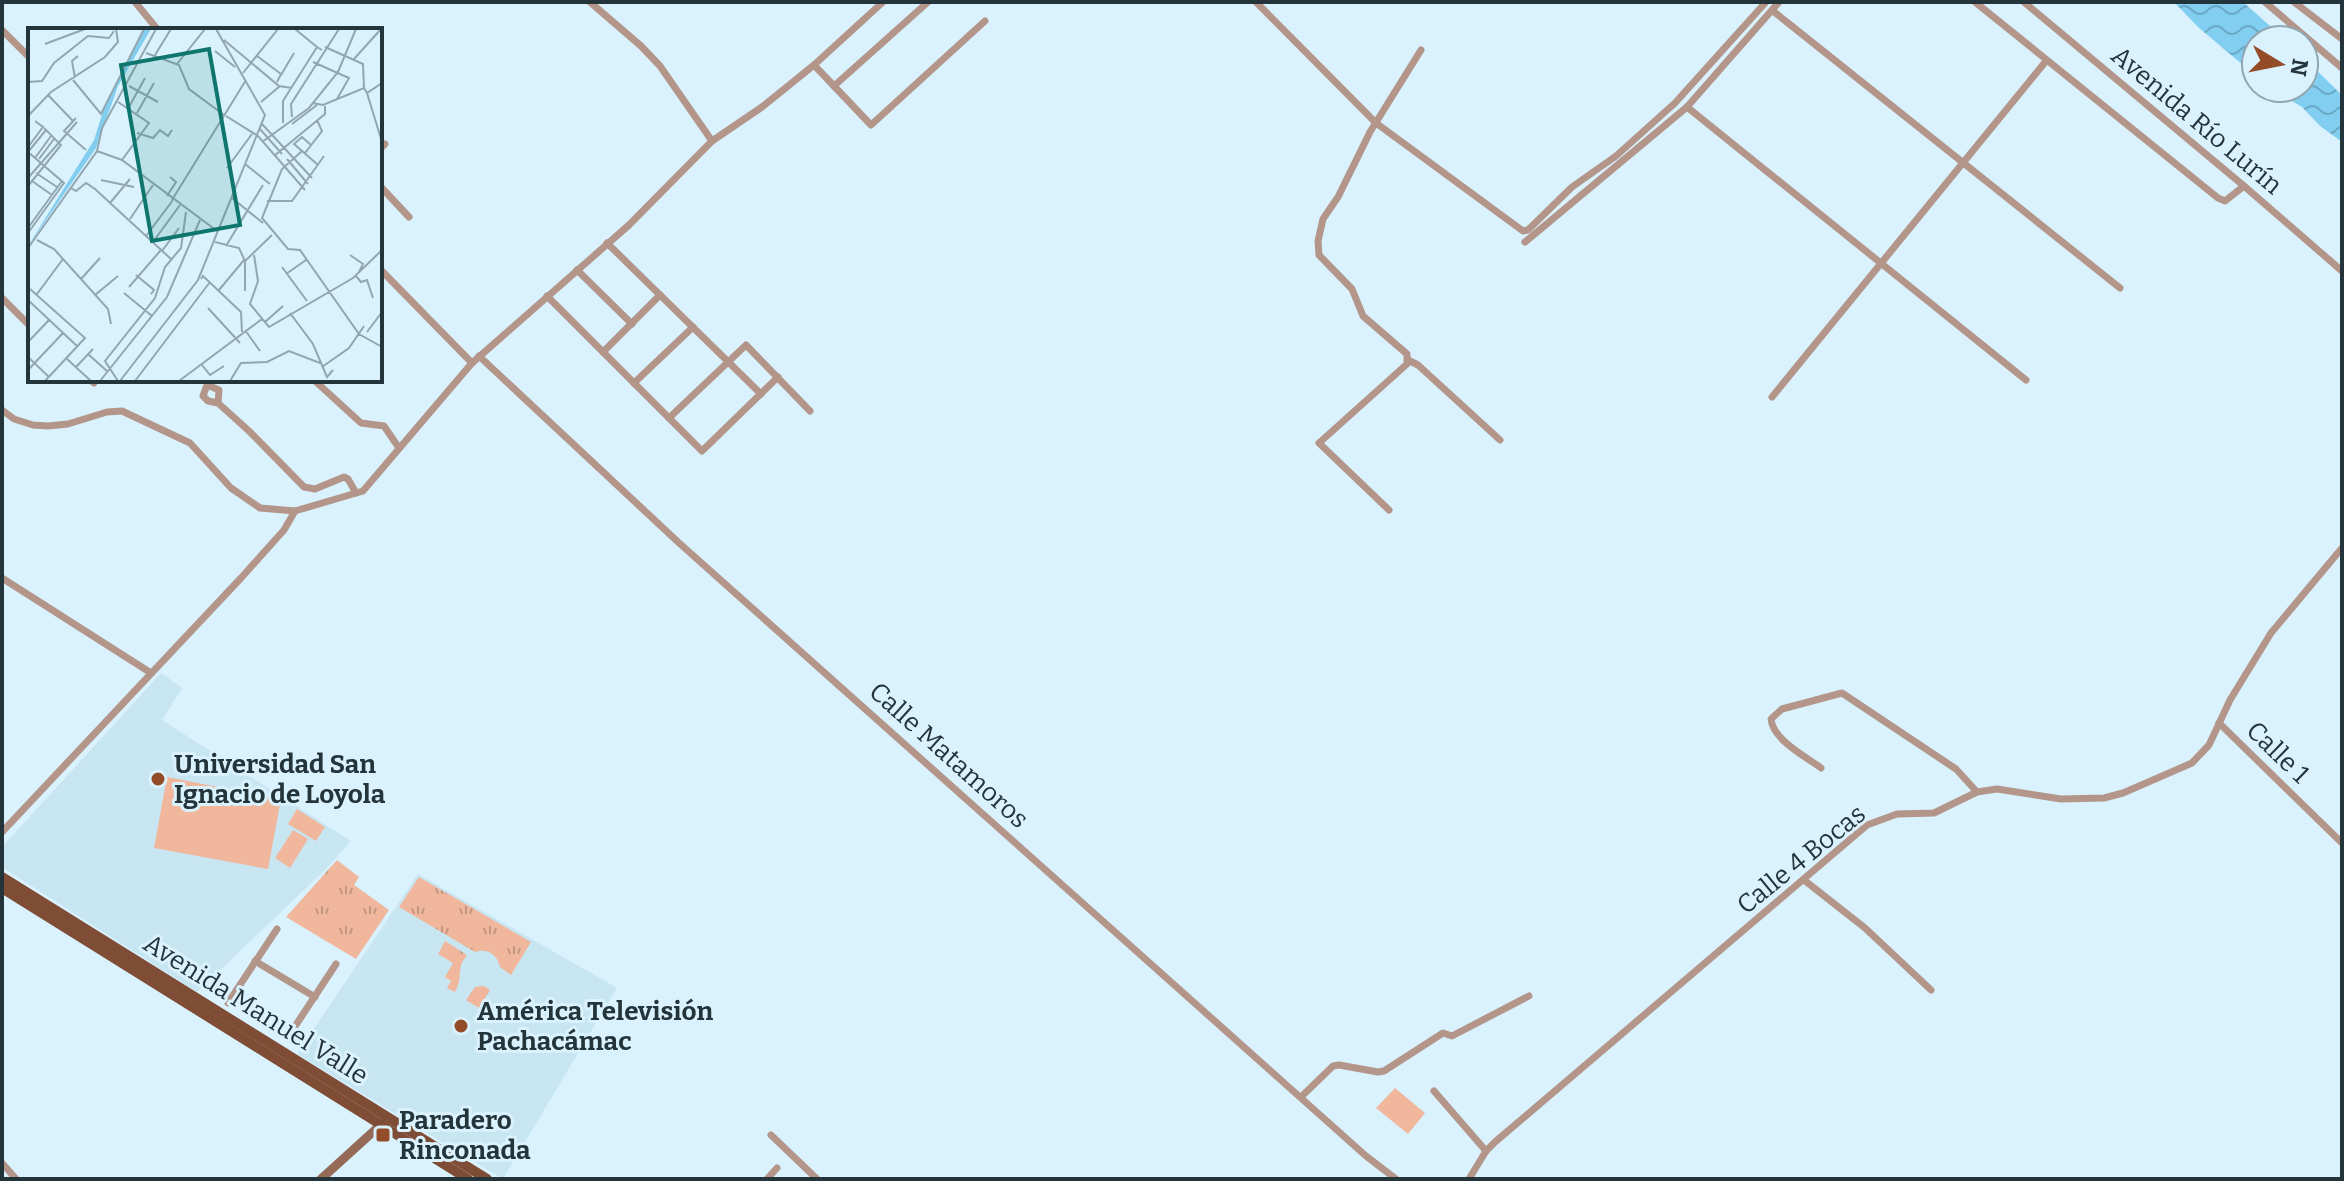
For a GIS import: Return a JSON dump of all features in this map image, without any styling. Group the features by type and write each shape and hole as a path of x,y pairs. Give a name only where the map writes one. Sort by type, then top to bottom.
{"main road":[{"name":"Avenida Manuel Valle","path":"2,877 385,1121 468,1179"},
{"name":"Avenida Manuel Valle","path":"2,888 385,1121 487,1179"}],"street":[{"path":"135,2 156,28"},
{"path":"590,2 660,66 712,141"},
{"path":"2,410 14,419 48,426 122,411 190,443 216,474 247,501 260,508 295,511 363,491 479,356 607,243 712,141 762,107 814,65 883,2"},
{"path":"834,86 928,2"},
{"path":"1256,2 1376,123 1513,226 1524,231 1572,187 1616,156 1675,103 1766,2"},
{"path":"1525,242 1687,107 1779,2"},
{"path":"1975,2 2218,198 2225,201 2244,186"},
{"name":"Avenida Río Lurín","path":"2024,2 2342,271"},
{"path":"2265,2 2342,68"},
{"path":"2294,2 2342,39"},
{"path":"1773,11 2120,288"},
{"path":"814,65 871,125 985,21"},
{"path":"2,30 28,56"},
{"path":"1408,360 1407,354 1363,316 1352,289 1318,252 1323,219 1421,50"},
{"path":"1772,397 2046,61"},
{"path":"1687,107 2026,380"},
{"path":"382,188 409,217"},
{"path":"607,243 761,394"},
{"path":"577,270 632,324"},
{"path":"382,271 472,363"},
{"path":"603,352 660,295"},
{"path":"547,296 702,451 778,377"},
{"path":"2,298 28,324"},
{"path":"634,383 693,327"},
{"path":"669,418 746,345 810,411"},
{"name":"Calle Matamoros","path":"479,356 678,542 1366,1156 1396,1179"},
{"path":"1408,360 1418,365 1500,440"},
{"path":"1389,510 1319,443 1408,360"},
{"path":"316,382 361,423 384,426 399,448"},
{"path":"218,403 304,487 315,489 344,477 356,493"},
{"path":"2,832 284,530 295,511"},
{"name":"Calle 4 Bocas","path":"1469,1179 1486,1151 1867,825 1897,814 1934,813 1977,792 1997,789 2076,800 2104,798 2192,763 2209,745 2271,633 2342,548"},
{"path":"2,578 151,673"},
{"path":"1821,768 1777,733 1771,719 1782,709 1842,693 1956,769 1977,792"},
{"name":"Calle 1","path":"2219,723 2342,843"},
{"path":"1804,880 1865,928 1931,990"},
{"path":"228,1003 277,929"},
{"path":"255,961 315,997"},
{"path":"290,1034 336,964"},
{"path":"1301,1097 1333,1066 1384,1071 1443,1033 1452,1036 1529,996"},
{"path":"1434,1091 1486,1151"},
{"path":"321,1179 385,1121"},
{"path":"771,1135 817,1179"},
{"path":"2,1163 16,1179"},
{"path":"767,1179 777,1168"}],"shaded area":[{"name":"Universidad San Ignacio de Loyola","path":"161,673 182,688 162,720 351,841 327,868 197,992 2,867 2,847"},
{"path":"418,874 617,988 503,1179 297,1054"}],"green space":[{"path":"167,777 281,799 268,869 154,848"},
{"path":"297,809 325,827 316,841 288,824"},
{"path":"293,830 308,839 290,868 275,858"},
{"path":"337,860 359,877 354,885 389,910 356,959 286,917"},
{"path":"419,877 531,942 511,975 500,967 491,953 475,952 399,907"},
{"path":"445,941 467,955 461,965 455,992 447,988 451,981 445,977 453,963 438,954"},
{"path":"484,986 490,990 479,1008 466,1000 475,987"},
{"path":"1395,1088 1425,1113 1408,1134 1376,1108"}],"water":[{"path":"2174,2 2243,2 2268,24 2240,24 2240,62"},
{"path":"2320,74 2342,95 2342,142 2320,126 2297,104 2320,104"}],"place":[{"name":"Universidad San Ignacio de Loyola","path":"158,779"},
{"name":"América Televisión Pachacámac","path":"461,1026"},
{"name":"Paradero Rinconada","path":"383,1135"}]}
